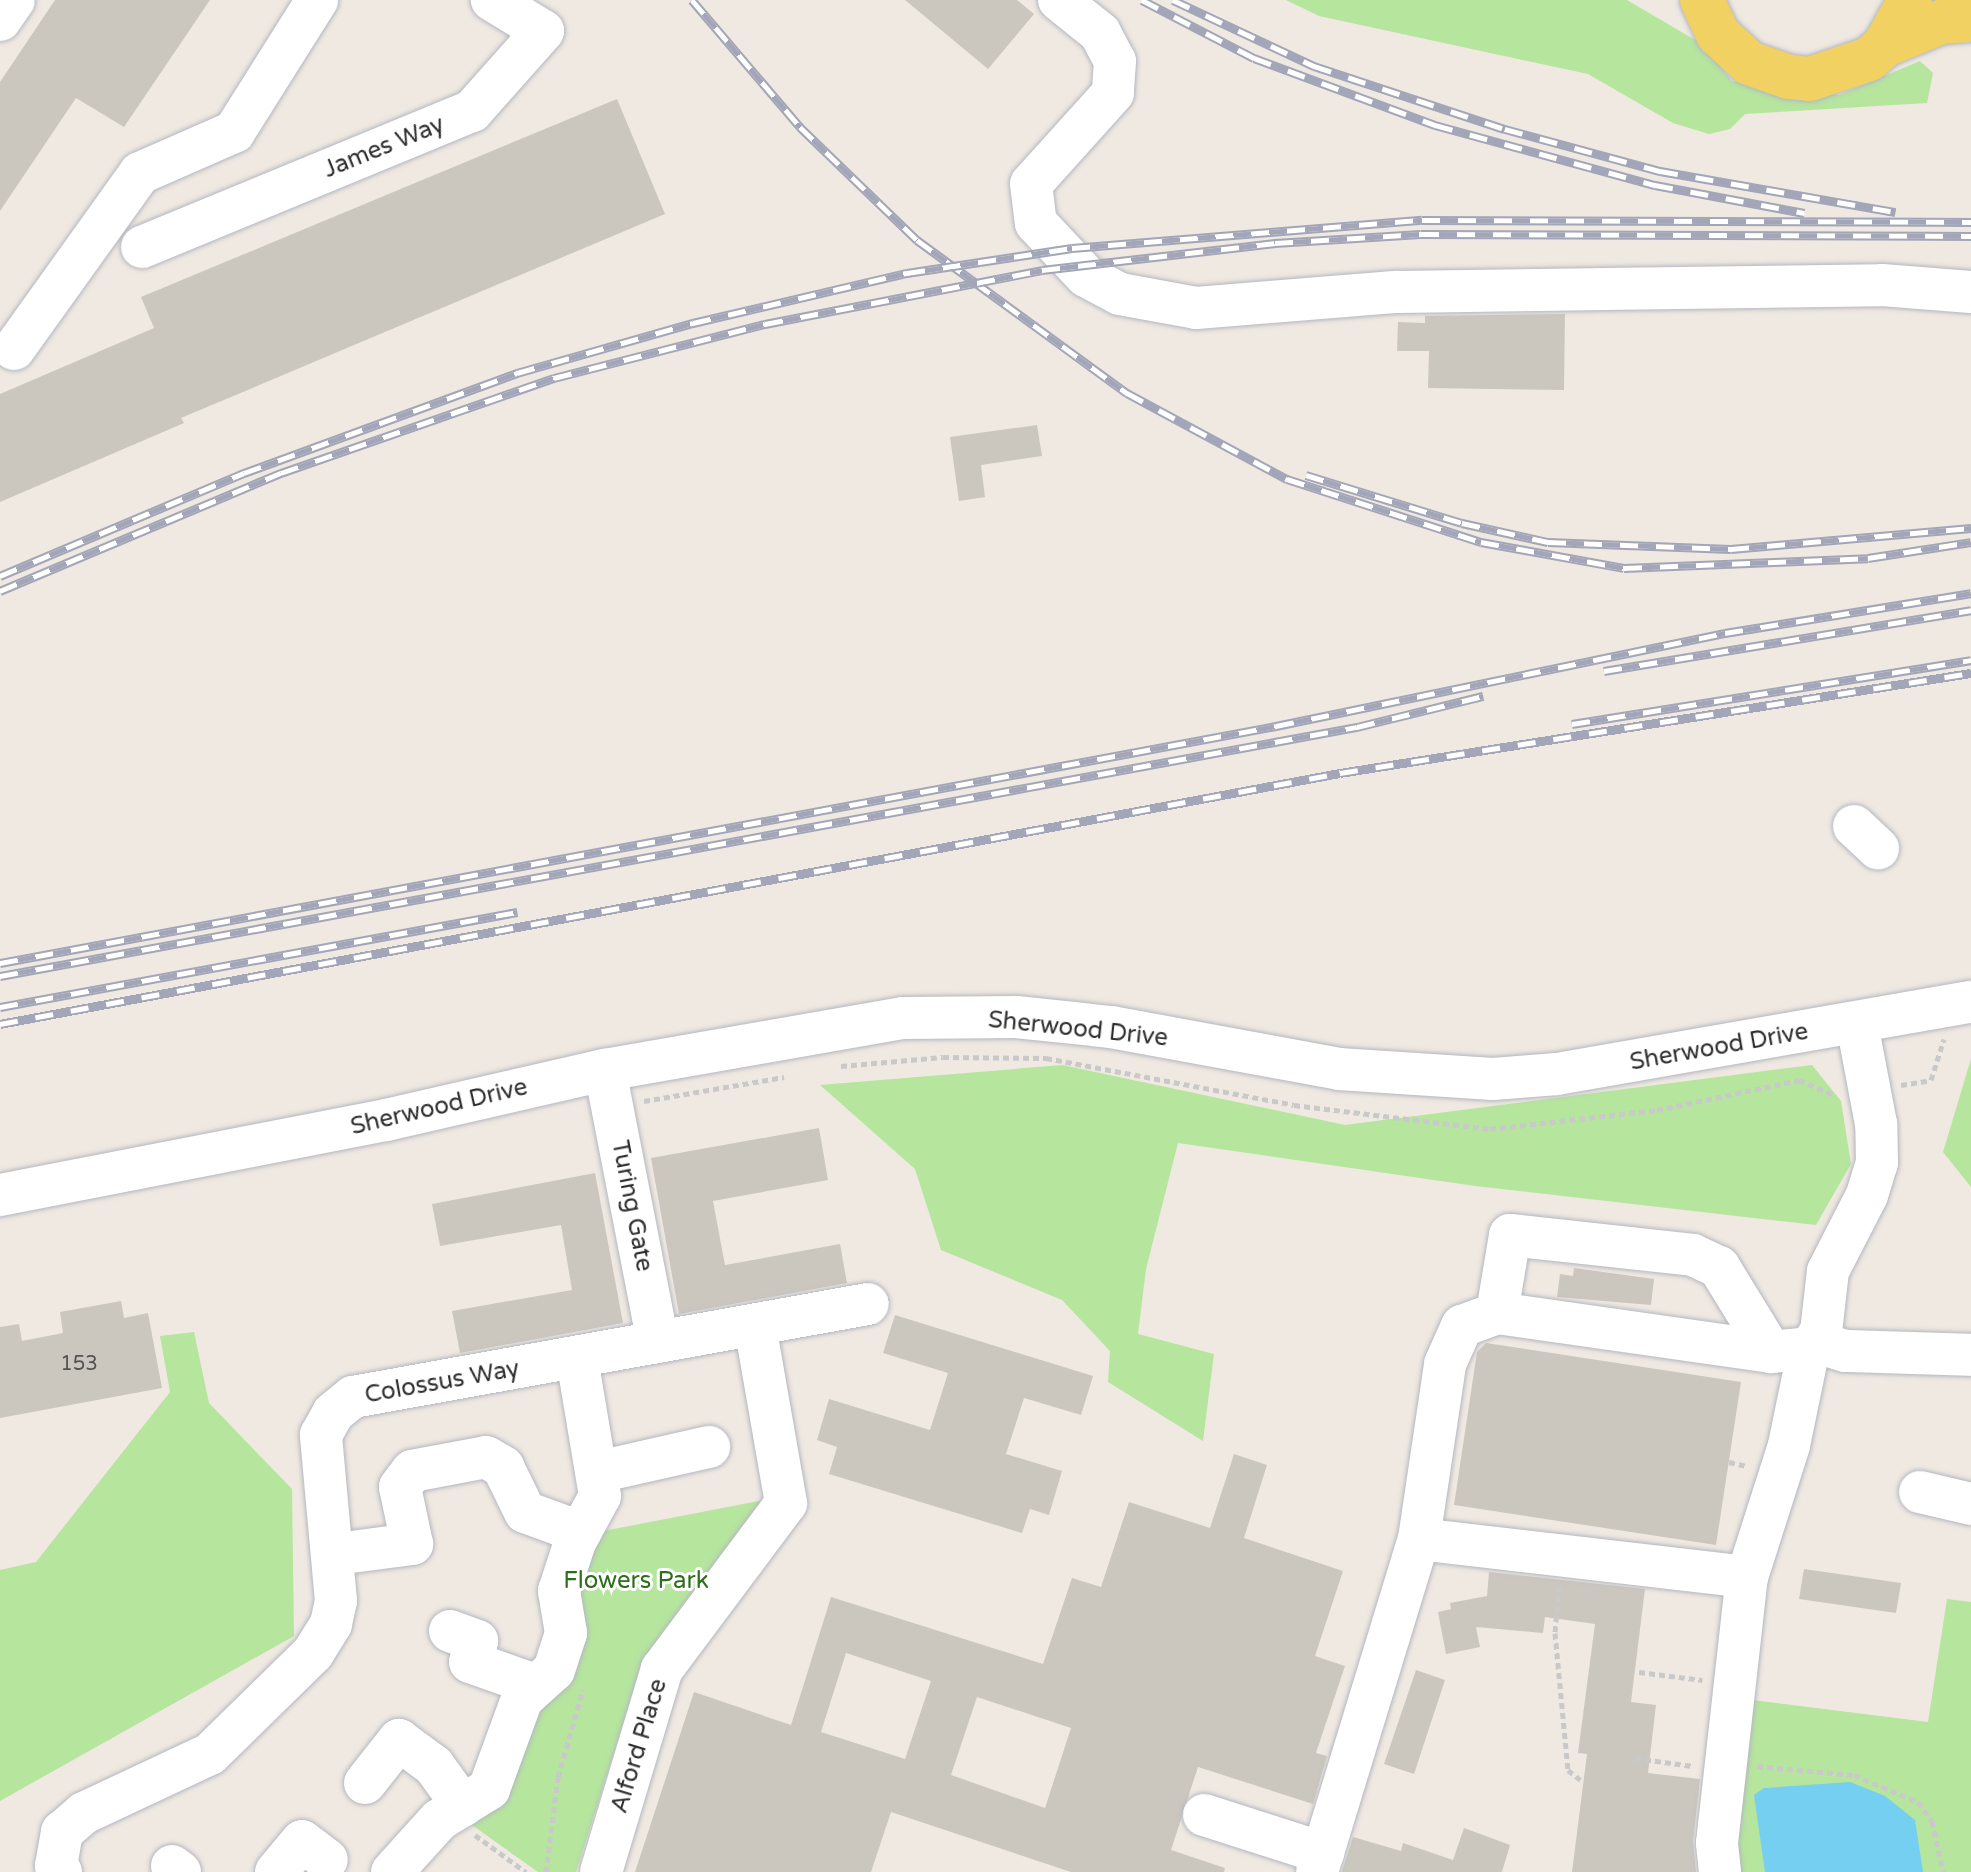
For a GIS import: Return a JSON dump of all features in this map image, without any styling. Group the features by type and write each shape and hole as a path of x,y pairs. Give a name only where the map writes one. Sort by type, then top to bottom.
{"main road":[{"path":"1684,0 1710,17 1749,63 1789,77 1841,73 1885,45 1941,22 1971,20"},
{"path":"1885,45 1910,0"}],"street":[{"path":"0,20 14,0"},
{"path":"14,349 140,173 234,132 317,0"},
{"name":"James Way","path":"142,247 472,111 543,31 492,0"},
{"path":"1059,0 1100,33 1115,61 1113,93 1031,184 1036,223 1086,276 1120,294 1196,308 1397,292 1882,285 1971,292"},
{"name":"Sherwood Drive","path":"0,1195 386,1120 609,1086 903,1018 1016,1017 1111,1027 1339,1069 1409,1078 1493,1079 1557,1074 1971,1002"},
{"path":"1720,1872 1717,1843 1747,1577 1789,1445 1799,1348 1828,1271 1867,1195 1877,1163 1889,1087 1857,1023"},
{"name":"Turing Gate","path":"609,1086 658,1342"},
{"path":"1497,1313 1510,1235 1693,1255 1719,1267 1799,1348"},
{"name":"Colossus Way","path":"61,1872 56,1866 62,1832 84,1813 210,1754 313,1653 331,1624 336,1601 336,1554 321,1435 333,1413 353,1397 577,1359 868,1304"},
{"path":"1204,1815 1320,1862 1419,1539 1445,1364 1462,1326 1497,1313 1799,1348 1971,1355"},
{"name":"Alford Place","path":"601,1872 662,1669 786,1503 755,1326"},
{"path":"392,1872 456,1811 489,1789 522,1699 554,1670 566,1633 559,1591 580,1532 600,1496 577,1359"},
{"path":"598,1472 709,1447"},
{"path":"336,1554 412,1544 400,1487 412,1471 486,1457 503,1467 525,1512 580,1532"},
{"path":"1920,1492 1971,1504"},
{"path":"1419,1539 1561,1553 1747,1577"},
{"path":"450,1631 477,1641 470,1662 535,1685"},
{"path":"365,1783 399,1740 434,1766 456,1811"},
{"path":"276,1872 302,1841 336,1868"}],"path":[{"path":"830,1067 943,1057 1046,1058 1294,1105 1490,1129 1657,1110 1799,1080 1830,1097 1889,1087"},
{"path":"609,1086 670,1100 801,1073"},
{"path":"1561,1553 1555,1633 1568,1770 1581,1780"},
{"path":"1639,1672 1735,1684"},
{"path":"546,1872 558,1777 586,1678"},
{"path":"1635,1758 1854,1775 1918,1802 1932,1821 1943,1872"},
{"path":"456,1811 526,1872"}],"green space":[{"path":"1286,0 1627,0 1702,44 1732,81 1839,95 1920,61 1933,73 1927,103 1745,114 1730,129 1709,134 1673,123 1588,74 1319,16"},
{"path":"1971,1059 1971,1187 1943,1152"},
{"path":"1062,1065 1345,1125 1812,1065 1841,1101 1851,1164 1816,1225 1475,1186 1178,1143 1146,1269 1138,1334 1214,1354 1203,1441 1108,1382 1110,1351 1062,1300 941,1250 915,1169 820,1085"},
{"path":"194,1332 209,1403 292,1489 294,1636 0,1801 0,1570 36,1562 170,1392 160,1336"},
{"name":"Flowers Park","path":"769,1499 643,1662 576,1872 538,1872 469,1823 576,1589 593,1533"},
{"path":"1947,1599 1971,1602 1971,1872 1727,1872 1745,1699 1928,1722"}],"water":[{"path":"1850,1782 1885,1796 1915,1820 1923,1872 1765,1872 1754,1795 1764,1788"}],"building":[{"path":"55,0 210,0 124,127 76,98 0,211 0,82"},
{"path":"905,0 1017,0 1034,14 988,69"},
{"path":"617,99 665,214 181,418 184,423 0,502 0,394 154,328 141,297"},
{"path":"1565,314 1564,390 1428,388 1429,351 1397,351 1398,322 1425,323 1425,316"},
{"path":"1037,425 1042,456 981,465 985,497 959,501 950,437"},
{"path":"819,1128 828,1180 713,1201 725,1265 840,1244 847,1283 679,1314 651,1158"},
{"path":"595,1173 623,1323 460,1353 452,1311 572,1290 561,1225 440,1246 432,1204"},
{"path":"1574,1268 1654,1279 1651,1305 1557,1297 1560,1274 1573,1276"},
{"path":"121,1301 124,1318 148,1313 162,1388 0,1418 0,1327 19,1324 22,1341 63,1333 60,1312"},
{"path":"895,1315 1093,1376 1081,1415 1024,1398 1006,1454 1062,1471 1049,1515 1030,1509 1022,1533 829,1474 837,1447 817,1440 829,1399 930,1430 948,1373 883,1353"},
{"path":"1486,1343 1741,1382 1716,1545 1454,1505 1477,1352"},
{"path":"1234,1454 1267,1465 1244,1538 1343,1571 1315,1656 1345,1666 1316,1753 1327,1756 1313,1804 1198,1767 1171,1850 1225,1868 1224,1872 1071,1872 891,1812 871,1872 635,1872 694,1692 791,1725 831,1597 1043,1664 1072,1578 1101,1587 1129,1502 1210,1528","holes":["846,1653 931,1681 905,1759 821,1732","977,1697 1071,1728 1045,1808 951,1775"]},
{"path":"1804,1569 1901,1583 1896,1613 1799,1599"},
{"path":"1489,1572 1645,1589 1631,1702 1656,1705 1648,1773 1700,1779 1693,1841 1696,1872 1572,1872 1587,1754 1578,1753 1595,1624 1545,1617 1543,1633 1476,1627 1480,1647 1446,1654 1438,1612 1451,1609 1450,1603 1487,1596"},
{"path":"1416,1670 1445,1680 1414,1774 1384,1764"},
{"path":"1464,1828 1510,1845 1502,1872 1342,1872 1353,1837 1401,1851 1403,1843 1453,1860"}],"railway":[{"path":"692,0 800,127 917,240 1127,393 1287,479 1481,542 1624,568 1868,558 1971,542"},
{"path":"1142,0 1254,58 1435,125 1655,185 1804,213"},
{"path":"1173,0 1314,66 1505,129 1660,171 1895,212"},
{"path":"0,576 244,473 517,373 693,323 907,273 1072,248 1422,220 1971,222"},
{"path":"0,591 281,473 554,378 765,324 1042,270 1275,243 1421,234 1971,236"},
{"path":"1306,475 1462,523 1548,542 1731,549 1971,528"},
{"path":"0,963 1276,726 1725,633 1971,593"},
{"path":"1604,671 1971,610"},
{"path":"1572,724 1971,660"},
{"path":"0,1024 1340,773 1971,673"},
{"path":"0,976 1357,727 1483,696"},
{"path":"0,1007 517,912"}]}
